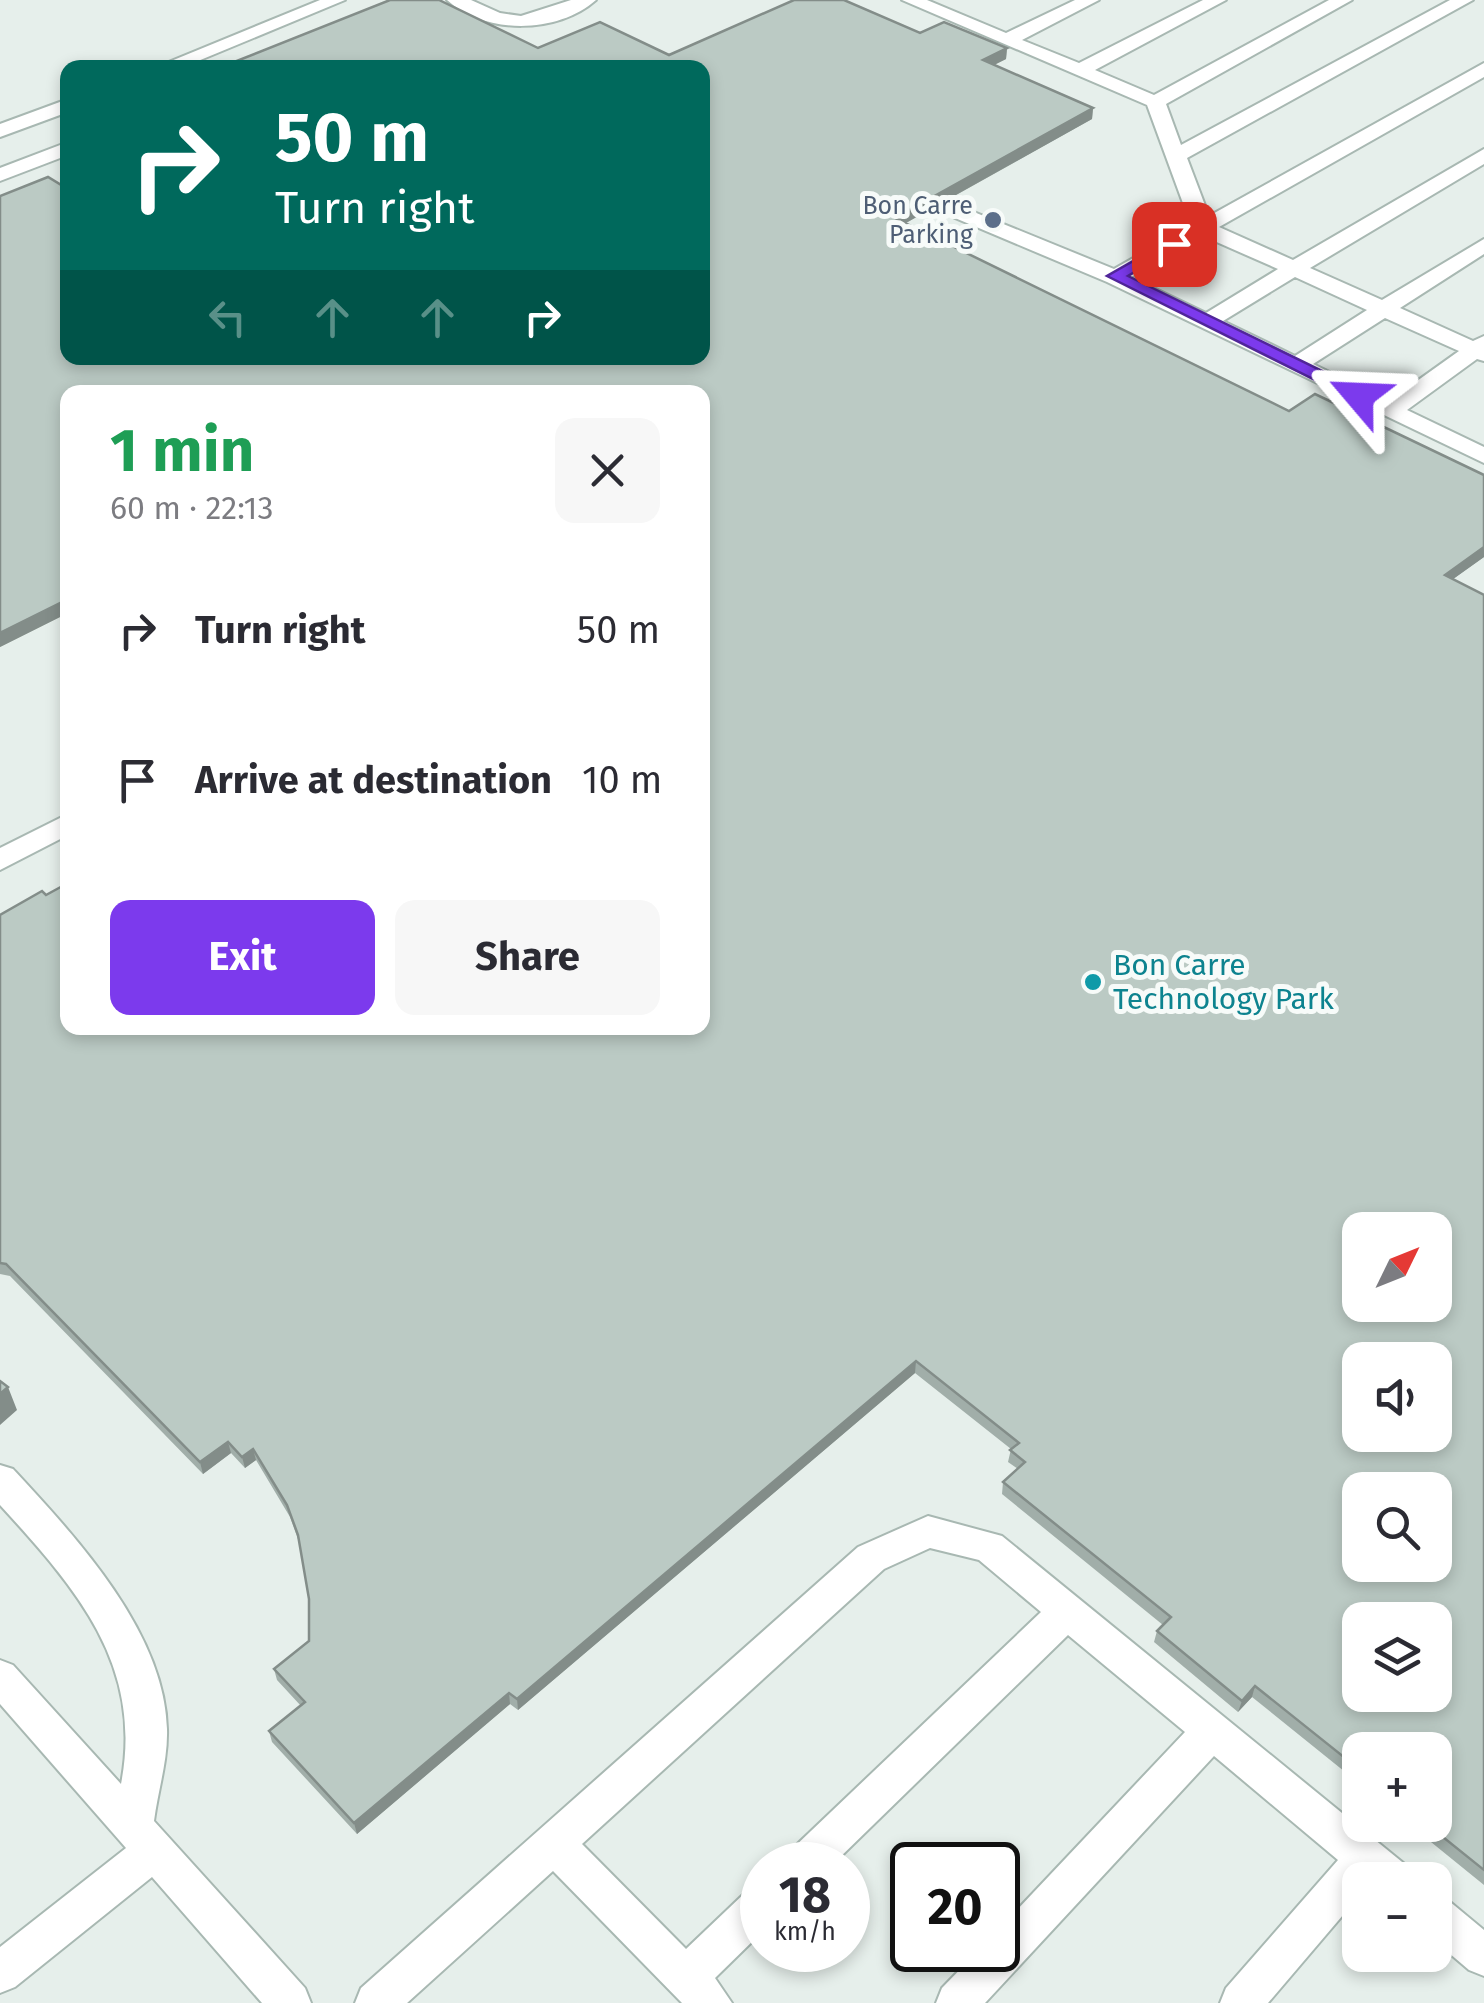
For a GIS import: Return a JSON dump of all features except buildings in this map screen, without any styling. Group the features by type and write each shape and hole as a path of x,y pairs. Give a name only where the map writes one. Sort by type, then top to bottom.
{"street":[{"path":"183,60 336,0"},
{"path":"456,0 494,19 517,24 540,20 587,0"},
{"path":"910,0 1155,102 1204,228 1481,349"},
{"path":"942,13 970,0"},
{"path":"1006,40 1090,0"},
{"path":"1080,70 1217,0"},
{"path":"1155,102 1344,0"},
{"path":"1176,156 1464,0"},
{"path":"1115,276 1484,69"},
{"path":"0,131 60,107"},
{"path":"0,175 60,151"},
{"path":"1207,321 1484,155"},
{"path":"962,214 1115,276 1484,456"},
{"path":"1296,365 1484,245"},
{"path":"1390,411 1481,349"},
{"path":"0,860 60,826"},
{"path":"0,1480 64,1550 122,1638 148,1721 144,1838 0,1973"},
{"path":"376,2003 871,1558 928,1532 989,1547 1371,1862"},
{"path":"828,1842 1067,1612"},
{"path":"7,1698 144,1838 273,1997"},
{"path":"957,2003 1212,1731"},
{"path":"553,1843 698,1990 740,1934"},
{"path":"1241,2003 1342,1906"},
{"path":"1452,1929 1484,1956"}],"place":[{"name":"Bon Carre Parking","path":"993,220"},
{"name":"Bon Carre Technology Park","path":"1093,982"}],"route":[{"path":"1174,244 1115,276 1359,396"}]}
